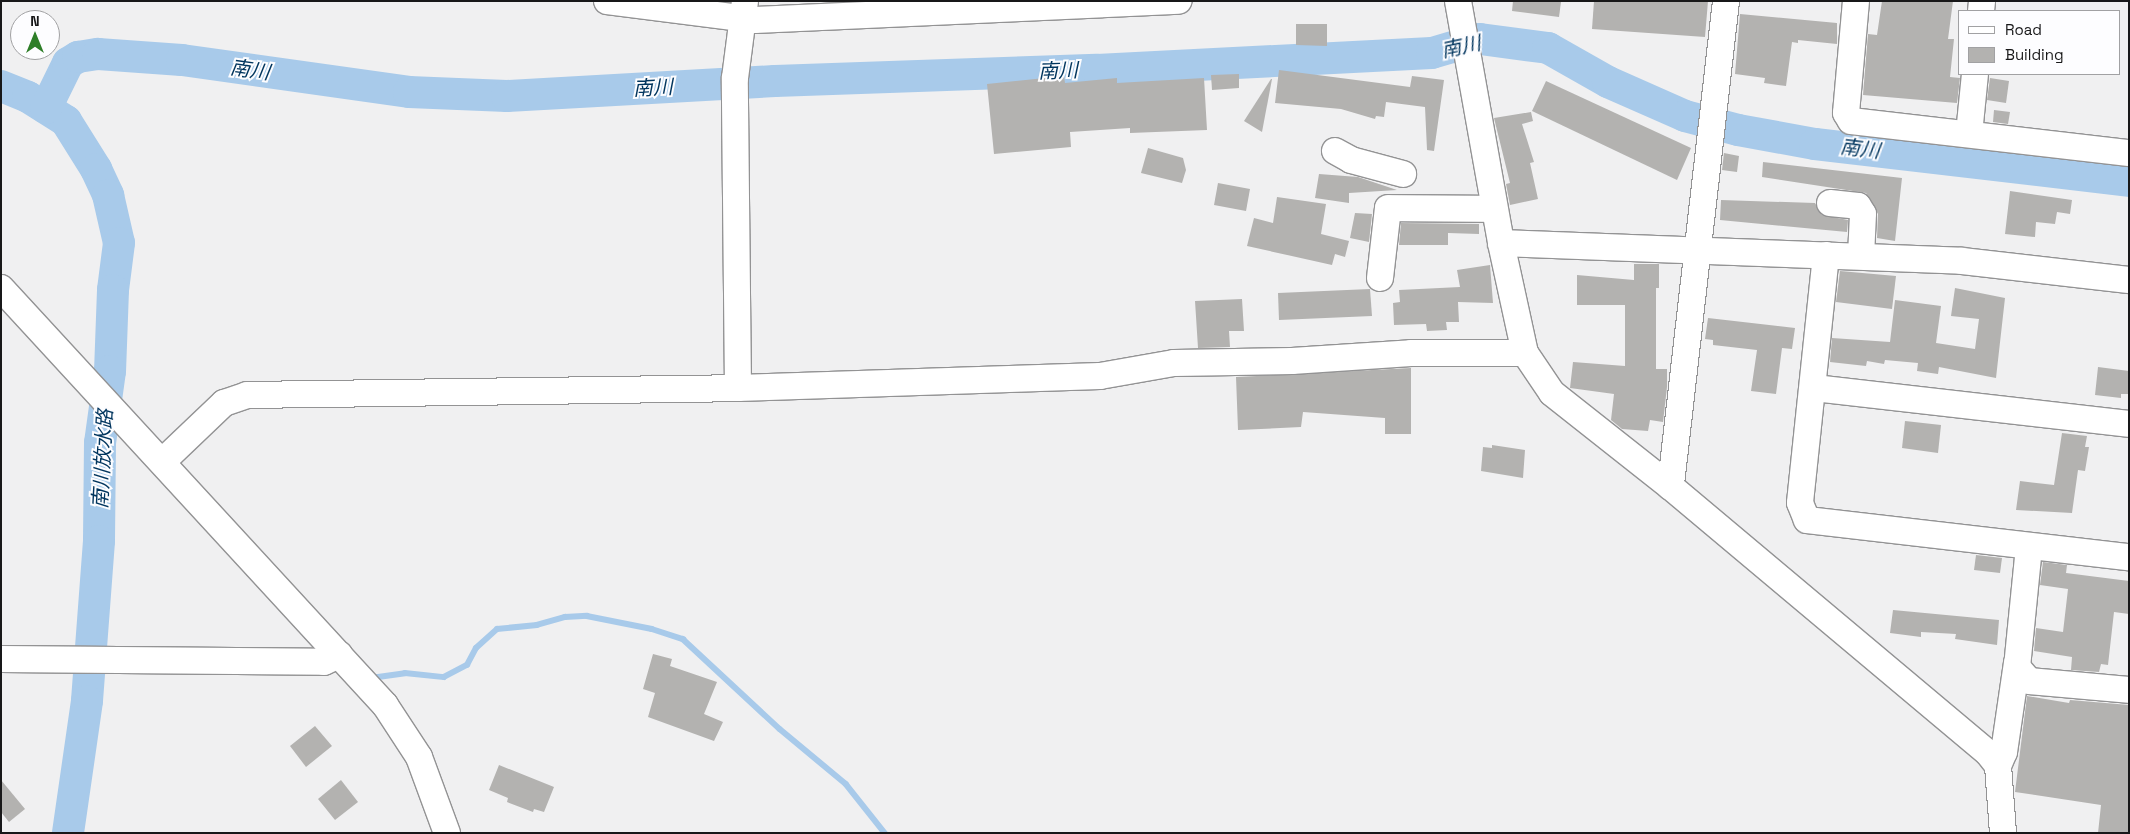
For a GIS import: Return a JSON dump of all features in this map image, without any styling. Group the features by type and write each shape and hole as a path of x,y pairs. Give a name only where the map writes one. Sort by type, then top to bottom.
{"street":[{"path":"607,1 743,10 1179,1"},
{"path":"1671,487 1726,1"},
{"path":"1856,1 1846,113 1849,119 1856,123 2129,153"},
{"path":"1458,3 1494,209 1525,354 1552,393 1671,487 1988,753 1998,766"},
{"path":"738,388 735,85 743,10"},
{"path":"1969,134 1975,75"},
{"path":"1335,151 1351,160 1404,163 1398,208"},
{"path":"1830,203 1858,206 1862,214 1861,256"},
{"path":"1380,278 1388,208 1494,209"},
{"path":"1501,243 1962,261 2129,280"},
{"path":"1826,255 1814,388 1800,503 1807,520 2129,557"},
{"path":"1,288 339,655 405,733 427,776 447,833"},
{"path":"162,462 224,403 247,395 738,388 1100,376 1174,363 1292,361 1411,353 1525,354"},
{"path":"1814,388 2129,424"},
{"path":"2003,833 1998,766 2004,752 2017,663 2029,547"},
{"path":"1,659 324,662 339,655"},
{"path":"2017,663 2028,681 2129,690"}],"building":[{"path":"1513,1 1561,2 1559,17 1512,11"},
{"path":"1594,1 1708,1 1705,37 1592,29"},
{"path":"1882,1 1953,1 1948,39 1954,39 1950,77 1960,78 1957,103 1863,95 1868,34 1877,35"},
{"path":"1740,14 1837,23 1837,44 1798,40 1798,43 1792,42 1786,86 1764,83 1765,78 1735,74"},
{"path":"1296,24 1327,24 1327,46 1296,45"},
{"path":"1279,70 1410,87 1412,76 1444,80 1434,151 1427,150 1425,107 1386,102 1384,117 1376,116 1375,119 1341,109 1275,103"},
{"path":"1239,74 1239,88 1212,90 1211,75"},
{"path":"1064,76 1065,83 1117,78 1117,83 1204,78 1207,130 1130,133 1130,128 1070,132 1071,147 994,154 987,84"},
{"path":"1990,78 2009,81 2006,103 1987,100"},
{"path":"1272,79 1262,132 1244,121"},
{"path":"1546,81 1691,148 1677,180 1532,111"},
{"path":"1994,110 2010,112 2008,124 1993,122"},
{"path":"1531,112 1533,121 1522,124 1534,162 1530,163 1538,199 1510,205 1506,184 1510,183 1494,118"},
{"path":"1148,148 1183,158 1186,170 1182,183 1141,173"},
{"path":"1724,153 1739,156 1737,172 1722,170"},
{"path":"1763,162 1902,178 1895,241 1877,238 1878,214 1866,193 1762,177"},
{"path":"1319,174 1358,177 1397,190 1349,193 1349,203 1315,198"},
{"path":"1218,183 1250,189 1246,211 1214,205"},
{"path":"2010,191 2072,200 2070,214 2057,212 2055,224 2036,222 2035,237 2005,234"},
{"path":"1277,197 1326,204 1321,234 1349,241 1345,257 1335,254 1332,265 1247,246 1254,218 1273,223"},
{"path":"1721,200 1815,203 1822,215 1848,220 1847,232 1720,220"},
{"path":"1355,213 1372,214 1369,242 1350,238"},
{"path":"1401,223 1479,224 1479,234 1448,233 1448,245 1399,245"},
{"path":"1634,264 1659,264 1659,288 1656,288 1656,369 1667,369 1667,387 1663,422 1650,420 1648,431 1622,429 1611,420 1614,394 1570,388 1573,362 1625,366 1625,305 1577,305 1577,275 1634,280"},
{"path":"1490,265 1493,303 1458,302 1459,322 1446,322 1447,330 1427,331 1426,324 1394,325 1393,303 1400,302 1399,290 1460,287 1457,270"},
{"path":"1840,271 1896,276 1892,309 1836,302"},
{"path":"1955,288 2005,298 1996,378 1939,367 1938,374 1917,371 1918,363 1885,360 1884,364 1867,361 1866,366 1830,362 1832,338 1890,342 1895,300 1941,306 1936,343 1975,349 1979,319 1951,316"},
{"path":"1370,289 1372,316 1279,320 1278,293"},
{"path":"1242,299 1244,331 1229,331 1230,347 1198,348 1195,301"},
{"path":"1708,318 1795,328 1792,349 1782,348 1776,394 1751,391 1757,350 1713,345 1713,340 1705,339"},
{"path":"2098,367 2129,371 2129,394 2121,394 2121,398 2095,395"},
{"path":"1411,368 1411,434 1385,434 1385,418 1303,412 1301,427 1238,430 1236,377"},
{"path":"1905,421 1941,425 1938,453 1902,448"},
{"path":"2062,433 2087,436 2085,447 2089,447 2085,471 2078,470 2072,513 2016,510 2020,481 2054,485"},
{"path":"1492,445 1525,450 1523,478 1481,471 1483,447 1492,448"},
{"path":"1976,555 2002,558 2000,573 1974,570"},
{"path":"2043,562 2067,565 2066,573 2129,581 2129,614 2114,612 2108,665 2101,664 2099,672 2071,670 2072,657 2034,651 2036,628 2063,632 2068,589 2040,585"},
{"path":"1893,610 1999,620 1997,645 1955,639 1956,634 1921,632 1921,637 1890,633"},
{"path":"653,654 672,659 670,666 717,682 704,714 723,722 714,741 648,717 655,693 643,689"},
{"path":"2027,696 2069,703 2070,700 2129,705 2129,833 2098,833 2101,805 2015,792"},
{"path":"315,726 332,746 306,767 290,746"},
{"path":"499,765 554,787 544,812 534,809 533,812 507,802 508,798 489,790"},
{"path":"1,780 25,809 9,822 1,812"},
{"path":"341,780 358,802 335,820 318,799"}],"waterway":[{"name":"南川","path":"46,108 68,63 78,57 98,54 182,60 409,92 507,96 775,81 1097,70 1432,53 1480,39 1548,48 1608,82 1685,116 1738,130 1815,144 2129,181"},
{"name":"南川放水路","path":"1,86 28,97 66,121 96,169 108,195 119,243 113,290 110,371 100,443 99,541 87,701 68,833"},
{"path":"371,678 405,673 444,677 467,665 476,648 497,629 537,625 565,617 587,616 652,629 683,639 780,729 846,784 885,833"}]}
